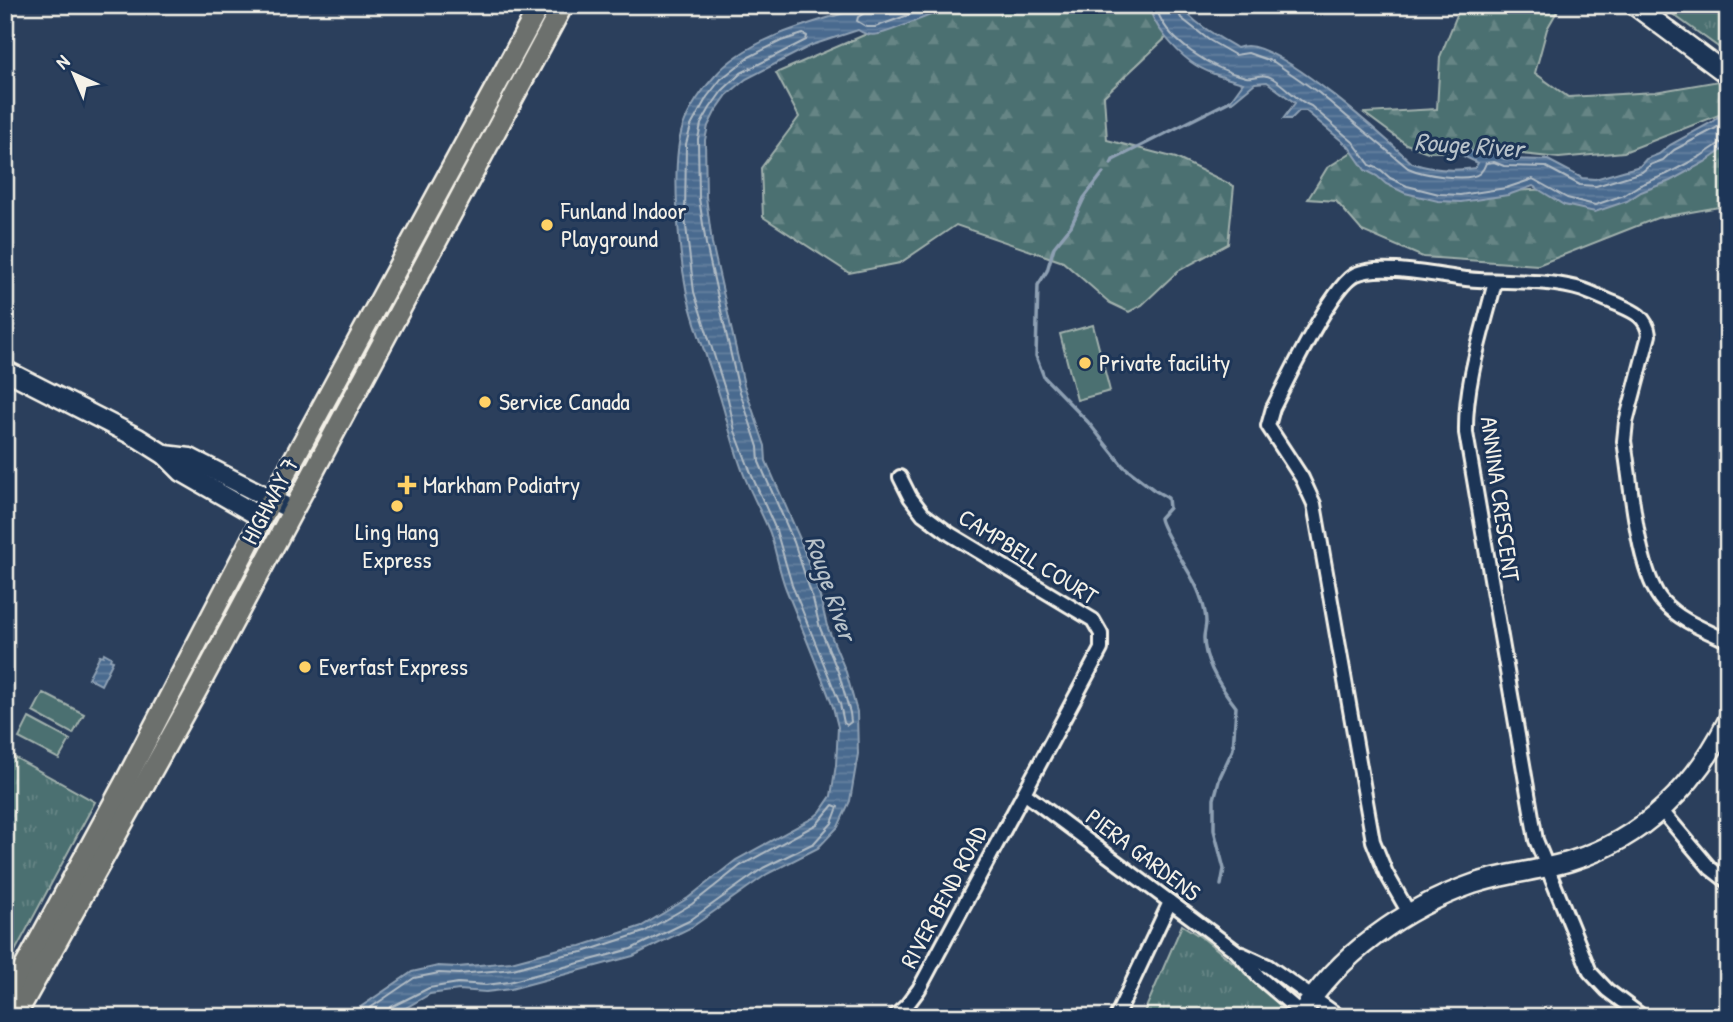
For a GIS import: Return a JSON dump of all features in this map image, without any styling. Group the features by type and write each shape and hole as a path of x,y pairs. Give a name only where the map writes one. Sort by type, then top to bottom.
{"main road":[{"name":"HIGHWAY 7","path":"15,1017 35,964 126,780 272,499 540,5"},
{"name":"HIGHWAY 7","path":"5,1003 35,964 197,690 563,5"}],"street":[{"path":"1634,5 1728,75"},
{"path":"1409,913 1386,873 1373,841 1314,504 1302,478 1274,438 1268,421 1332,299 1347,279 1378,269 1495,282 1562,285 1583,290 1634,312 1645,320 1649,335 1626,422 1624,441 1644,566 1655,591 1670,609 1728,641"},
{"name":"ANNINA CRESCENT","path":"1495,282 1469,382 1465,410 1466,433 1536,840 1590,972 1597,981 1643,1017"},
{"path":"5,370 138,438 165,455 182,472 262,518"},
{"path":"165,455 190,457 292,510"},
{"name":"CAMPBELL COURT","path":"900,477 923,514 950,534 1093,620 1101,634 1101,649 1095,663 1024,793"},
{"path":"1302,1015 1313,996 1361,947 1409,913 1470,885 1579,859 1604,847 1662,811 1695,775 1728,720"},
{"name":"PIERA GARDENS","path":"1024,793 1236,951 1268,966 1340,1017"},
{"name":"RIVER BEND ROAD","path":"894,1017 919,989 1024,793"},
{"path":"1662,811 1710,868 1728,882"},
{"path":"1116,1017 1170,902"},
{"name":"PIERA GARDENS","path":"1236,951 1259,977 1302,1015"}],"green space":[{"path":"940,5 1151,5 1171,33 1104,96 1107,140 1176,158 1234,186 1228,244 1178,271 1142,305 1129,312 1110,303 1063,262 956,225 900,263 849,273 763,217 761,168 799,117 776,73"},
{"path":"1461,5 1556,5 1559,8 1547,29 1535,73 1568,97 1655,92 1719,81 1728,91 1728,106 1719,115 1624,152 1559,158 1494,151 1428,152 1406,144 1364,113 1437,109 1440,57"},
{"path":"1660,5 1728,5 1728,54"},
{"path":"1728,146 1728,209 1719,207 1657,218 1538,265 1423,257 1362,231 1336,201 1308,199 1327,168 1358,148 1388,177 1512,191 1551,189 1595,197"},
{"name":"Private facility","path":"1093,325 1110,391 1077,400 1060,334"},
{"path":"43,693 84,714 73,734 33,712"},
{"path":"29,718 70,740 59,759 19,738"},
{"path":"5,752 95,802 5,970"},
{"path":"1182,925 1204,939 1274,995 1282,1010 1282,1017 1142,1017"}],"water":[{"path":"871,5 951,5 879,34 873,35 858,30 812,45 746,79 727,95 715,112 705,140 706,197 712,243 744,385 765,446 766,461 800,539 857,712 858,754 850,801 838,827 818,848 767,874 692,927 633,956 511,989 486,992 459,990 430,994 390,1017 339,1017 359,1008 412,972 438,966 511,962 581,946 642,926 688,898 736,860 813,818 831,796 838,727 833,707 784,582 770,533 739,460 690,307 679,233 677,163 679,142 689,113 705,88 729,63 746,50 787,31"},
{"path":"1149,5 1180,5 1199,24 1237,48 1247,46 1264,50 1285,61 1332,94 1412,163 1420,165 1444,169 1475,168 1478,163 1457,153 1458,147 1461,147 1482,154 1494,153 1504,159 1548,160 1582,178 1595,179 1640,166 1646,159 1712,122 1728,108 1728,146 1670,181 1595,212 1564,205 1533,186 1508,195 1461,202 1438,201 1405,193 1365,170 1349,147 1306,111 1299,111 1291,119 1283,119 1295,103 1267,82 1255,83 1231,103 1243,83 1210,72 1185,57 1159,29"},
{"path":"104,653 113,661 101,685 88,678 100,655 103,656"}],"waterway":[{"path":"1111,164 1113,160 1230,101"},
{"path":"1103,173 1084,198 1071,226 1054,247 1047,271 1038,285 1036,356 1044,377 1088,422 1123,466 1168,498 1169,508 1160,518 1161,523 1198,589 1206,617 1204,638 1207,657 1219,683 1236,707 1233,749 1220,777 1214,799 1214,830 1224,869 1221,885"}],"place":[{"name":"Funland Indoor Playground","path":"547,225"},
{"name":"Private facility","path":"1085,363"},
{"name":"Service Canada","path":"485,402"},
{"name":"Markham Podiatry","path":"407,485"},
{"name":"Ling Hang Express","path":"397,506"},
{"name":"Everfast Express","path":"305,667"}],"water label":[{"name":"Rouge River","path":"1469,145"},
{"name":"Rouge River","path":"831,588"}]}
